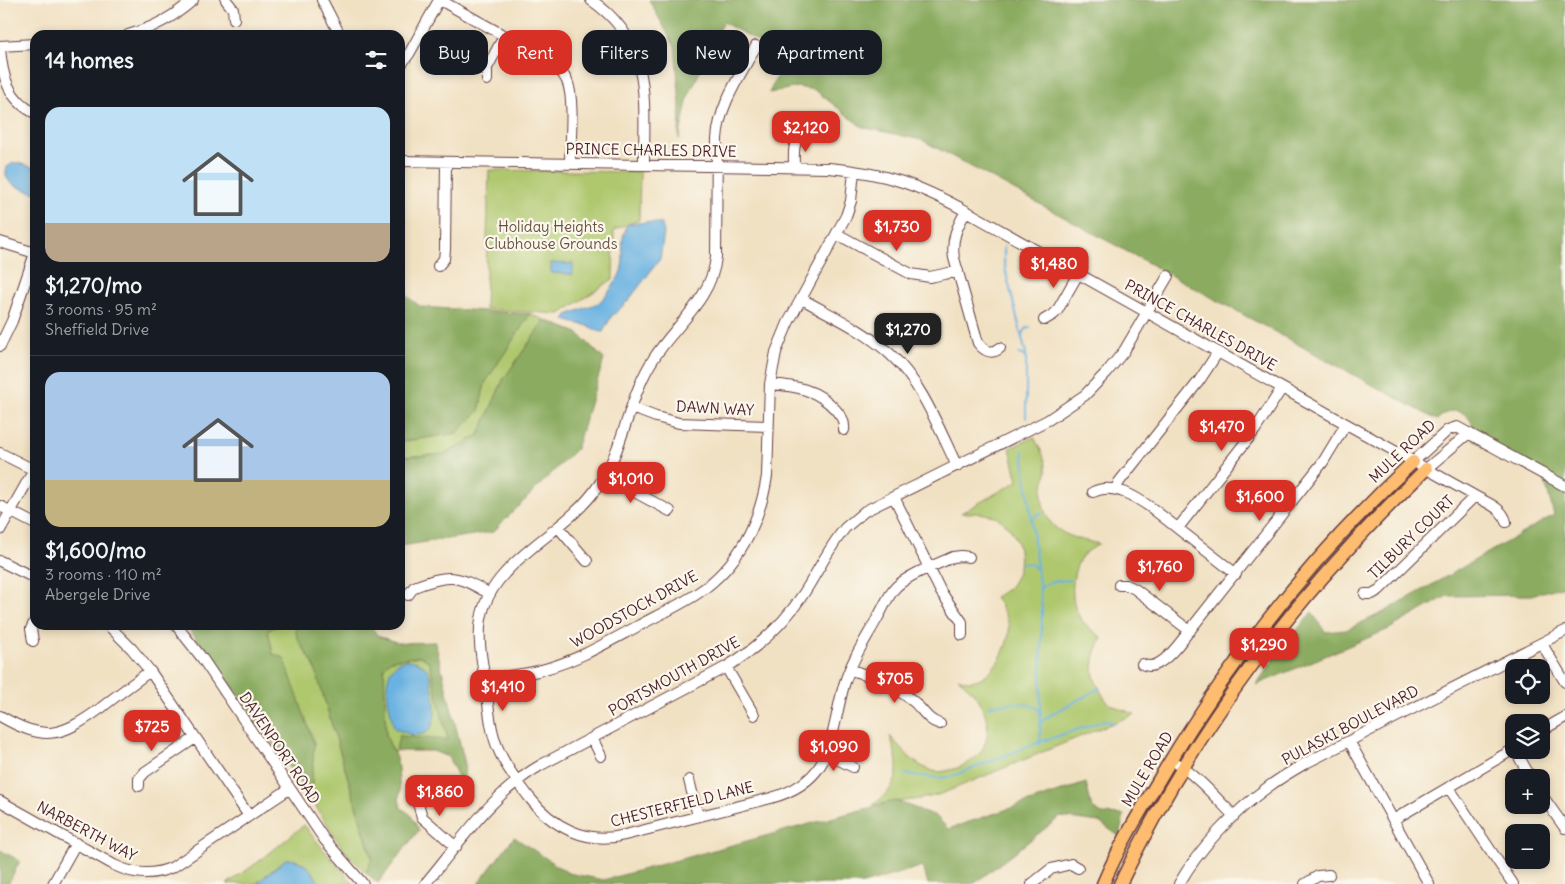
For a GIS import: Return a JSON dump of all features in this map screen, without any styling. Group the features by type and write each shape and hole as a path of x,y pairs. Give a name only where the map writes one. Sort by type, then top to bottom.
{"main road":[{"name":"MULE ROAD","path":"1103,884 1112,864 1171,760 1239,657 1301,579 1345,528 1413,462"},
{"name":"MULE ROAD","path":"1120,884 1156,811 1240,679 1313,586 1354,540 1426,468"}],"street":[{"path":"143,30 158,25 182,10 193,0"},
{"path":"226,0 233,9 234,19"},
{"path":"323,0 338,30"},
{"path":"405,59 439,0 498,33"},
{"path":"591,0 620,27 639,62 644,94 644,165"},
{"path":"30,44 0,47 2,71 8,87 19,102 30,110"},
{"name":"CHESTERFIELD LANE","path":"756,46 723,109 718,133 716,256 710,282 701,299 650,364 605,476 584,504 508,569 497,582 483,610 480,629 485,679 496,743 500,754 533,802 548,818 562,828 588,837 618,837 790,791 810,777 826,754 832,740 844,686 850,669 895,588 906,580 957,556 969,557"},
{"path":"487,80 486,68 498,47"},
{"path":"563,75 566,80 571,101 570,164"},
{"path":"794,168 794,147 797,138 802,133"},
{"name":"PRINCE CHARLES DRIVE","path":"405,161 794,168 854,171 882,175 910,184 966,211 1426,468 1499,510 1506,522"},
{"path":"438,266 444,259 445,250 446,162"},
{"name":"WOODSTOCK DRIVE","path":"485,679 544,670 582,655 687,600 718,577 741,550 760,512 767,476 770,384 779,345 849,208 854,171"},
{"path":"966,211 957,227 953,240 953,252 978,343 981,348 990,352 1000,348"},
{"path":"837,234 917,276 936,276 958,271"},
{"path":"0,242 30,251"},
{"path":"0,346 12,321 30,268"},
{"path":"1044,320 1057,311 1078,274"},
{"name":"PORTSMOUTH DRIVE","path":"425,884 489,806 517,780 532,770 726,667 752,650 774,631 783,620 805,591 845,528 865,511 1048,420 1085,395 1116,362 1148,313 1168,276"},
{"path":"802,299 860,331 884,348 898,362 924,398 957,466"},
{"path":"1116,489 1119,482 1199,382 1218,352"},
{"path":"770,384 802,388 820,396 841,416 844,430"},
{"path":"1178,528 1260,423 1282,388"},
{"name":"DAWN WAY","path":"632,408 679,423 768,426"},
{"path":"1142,664 1152,666 1163,660 1180,644 1323,462 1346,424"},
{"name":"MULE ROAD","path":"1413,462 1451,428 1457,427 1469,433 1426,468"},
{"path":"1469,433 1565,486"},
{"path":"0,453 30,467"},
{"path":"0,530 30,476"},
{"path":"605,476 670,511"},
{"path":"1093,492 1101,489 1116,489 1147,504 1236,574"},
{"path":"894,496 944,596 962,622 962,635"},
{"name":"TILBURY COURT","path":"1365,594 1372,594 1379,590 1475,496"},
{"path":"0,506 30,522"},
{"path":"558,528 586,561"},
{"path":"0,561 30,576"},
{"path":"408,595 414,587 451,577 469,582 490,594"},
{"path":"1119,585 1127,585 1135,589 1190,632"},
{"path":"31,630 33,642"},
{"path":"113,630 150,671 249,816"},
{"name":"DAVENPORT ROAD","path":"180,630 202,658 289,789 331,848 363,884"},
{"name":"PULASKI BOULEVARD","path":"1179,884 1196,857 1234,816 1268,786 1304,764 1565,631"},
{"path":"1542,644 1565,682"},
{"path":"726,667 754,715"},
{"path":"850,669 898,690 914,702 931,721 940,724"},
{"path":"0,716 32,732 62,731 83,721 150,671"},
{"path":"1550,726 1565,717"},
{"path":"139,786 140,778 145,772 195,738"},
{"path":"592,738 601,756"},
{"path":"1350,741 1429,884"},
{"path":"826,754 853,767"},
{"path":"1393,820 1505,754"},
{"path":"1171,760 1184,767 1234,816"},
{"path":"689,780 698,816"},
{"path":"1449,788 1513,884"},
{"name":"NARBERTH WAY","path":"0,801 122,869 136,873 152,873 173,867 289,789"},
{"path":"415,793 422,817 430,826 456,846"},
{"path":"1550,807 1565,828"},
{"path":"53,884 76,843"},
{"path":"1032,884 1052,869 1070,864 1078,868"},
{"path":"1306,884 1318,876 1329,875"}],"green space":[{"path":"649,0 1565,0 1565,586 1531,595 1447,596 1389,629 1256,685 1279,652 1312,612 1325,632 1346,630 1386,611 1554,515 1544,478 1473,439 1473,425 1464,414 1455,411 1446,413 1437,420 922,140 862,127 815,90 797,87 769,93 778,75 882,75 882,30 759,30 759,42 749,36 749,30 737,30 723,22 719,30 677,30 677,70 675,47"},
{"path":"677,75 698,75 688,97 679,139 680,105"},
{"name":"Holiday Heights Clubhouse Grounds","path":"489,170 640,172 639,220 614,230 613,279 560,314 485,309"},
{"path":"405,295 421,307 530,314 485,383 479,411 457,433 405,441"},
{"path":"530,314 545,320 503,380 479,435 445,454 405,457 405,441 457,433 479,411 485,383"},
{"path":"545,320 578,333 604,359 576,449 493,532 405,545 405,457 445,454 479,435 503,380"},
{"path":"1034,437 1045,462 1046,474 1042,497 1048,518 1060,531 1078,539 1099,544 1080,559 1073,580 1074,603 1081,620 1102,638 1096,651 1093,670 1094,677 1109,703 1135,714 941,794 915,800 873,805 889,790 896,775 896,757 890,736 918,764 937,772 960,767 971,761 984,746 988,728 982,707 975,694 958,678 969,681 985,676 1002,654 1006,646 1009,625 995,597 1007,589 1013,582 1017,574 1020,556 1016,539 1006,524 999,519 985,514 961,513 1018,481 1010,448"},
{"path":"189,630 268,630 273,654 284,658 314,743 311,799 210,655"},
{"path":"268,630 296,630 297,638 314,665 372,859 366,873 343,849 311,799 314,743 273,654"},
{"path":"296,630 374,630 378,636 399,643 435,642 465,764 463,786 448,757 433,751 396,751 399,736 448,740 429,662 421,656 391,660 384,667 386,736 397,760 401,808 410,814 419,830 378,883 366,873 372,858 314,665 297,638"},
{"path":"421,656 429,661 448,741 399,736 394,753 386,736 384,667 391,660"},
{"path":"1086,783 1092,808 1102,814 1124,815 1119,836 1099,822 1060,817 975,883 970,884 928,884 923,866 863,884 478,884 514,837 568,873 604,880 890,802 896,801 936,816 948,829"},
{"path":"304,825 354,884 319,884 310,869 302,863 286,859 256,884 227,884 261,860"},
{"path":"0,850 20,861 8,884 0,884"}],"water":[{"path":"13,163 30,166 30,191 10,182 6,173 7,167"},
{"path":"647,222 662,224 664,233 660,259 628,301 611,317 603,332 565,319 567,315 598,303 605,296 621,271 623,261 622,241 628,224"},
{"path":"571,262 573,263 573,275 551,273 551,263 570,264"},
{"path":"405,660 421,664 428,670 435,703 435,713 430,729 425,733 417,735 394,728 388,699 387,689 390,671"},
{"path":"286,859 302,863 310,869 319,884 256,884"}],"waterway":[{"path":"1004,247 1007,277 1026,354 1026,418"},
{"path":"1022,335 1030,327"},
{"path":"1019,354 1025,358"},
{"path":"1023,451 1042,609 1040,745"},
{"path":"1032,520 1036,515 1042,513"},
{"path":"1021,563 1031,564 1037,570"},
{"path":"1040,589 1050,582 1070,580"},
{"path":"1041,722 1100,688"},
{"path":"988,706 1008,703 1024,704 1037,708 1041,712"},
{"path":"905,774 938,778 950,777 1040,742 1106,720 1113,723"}]}
